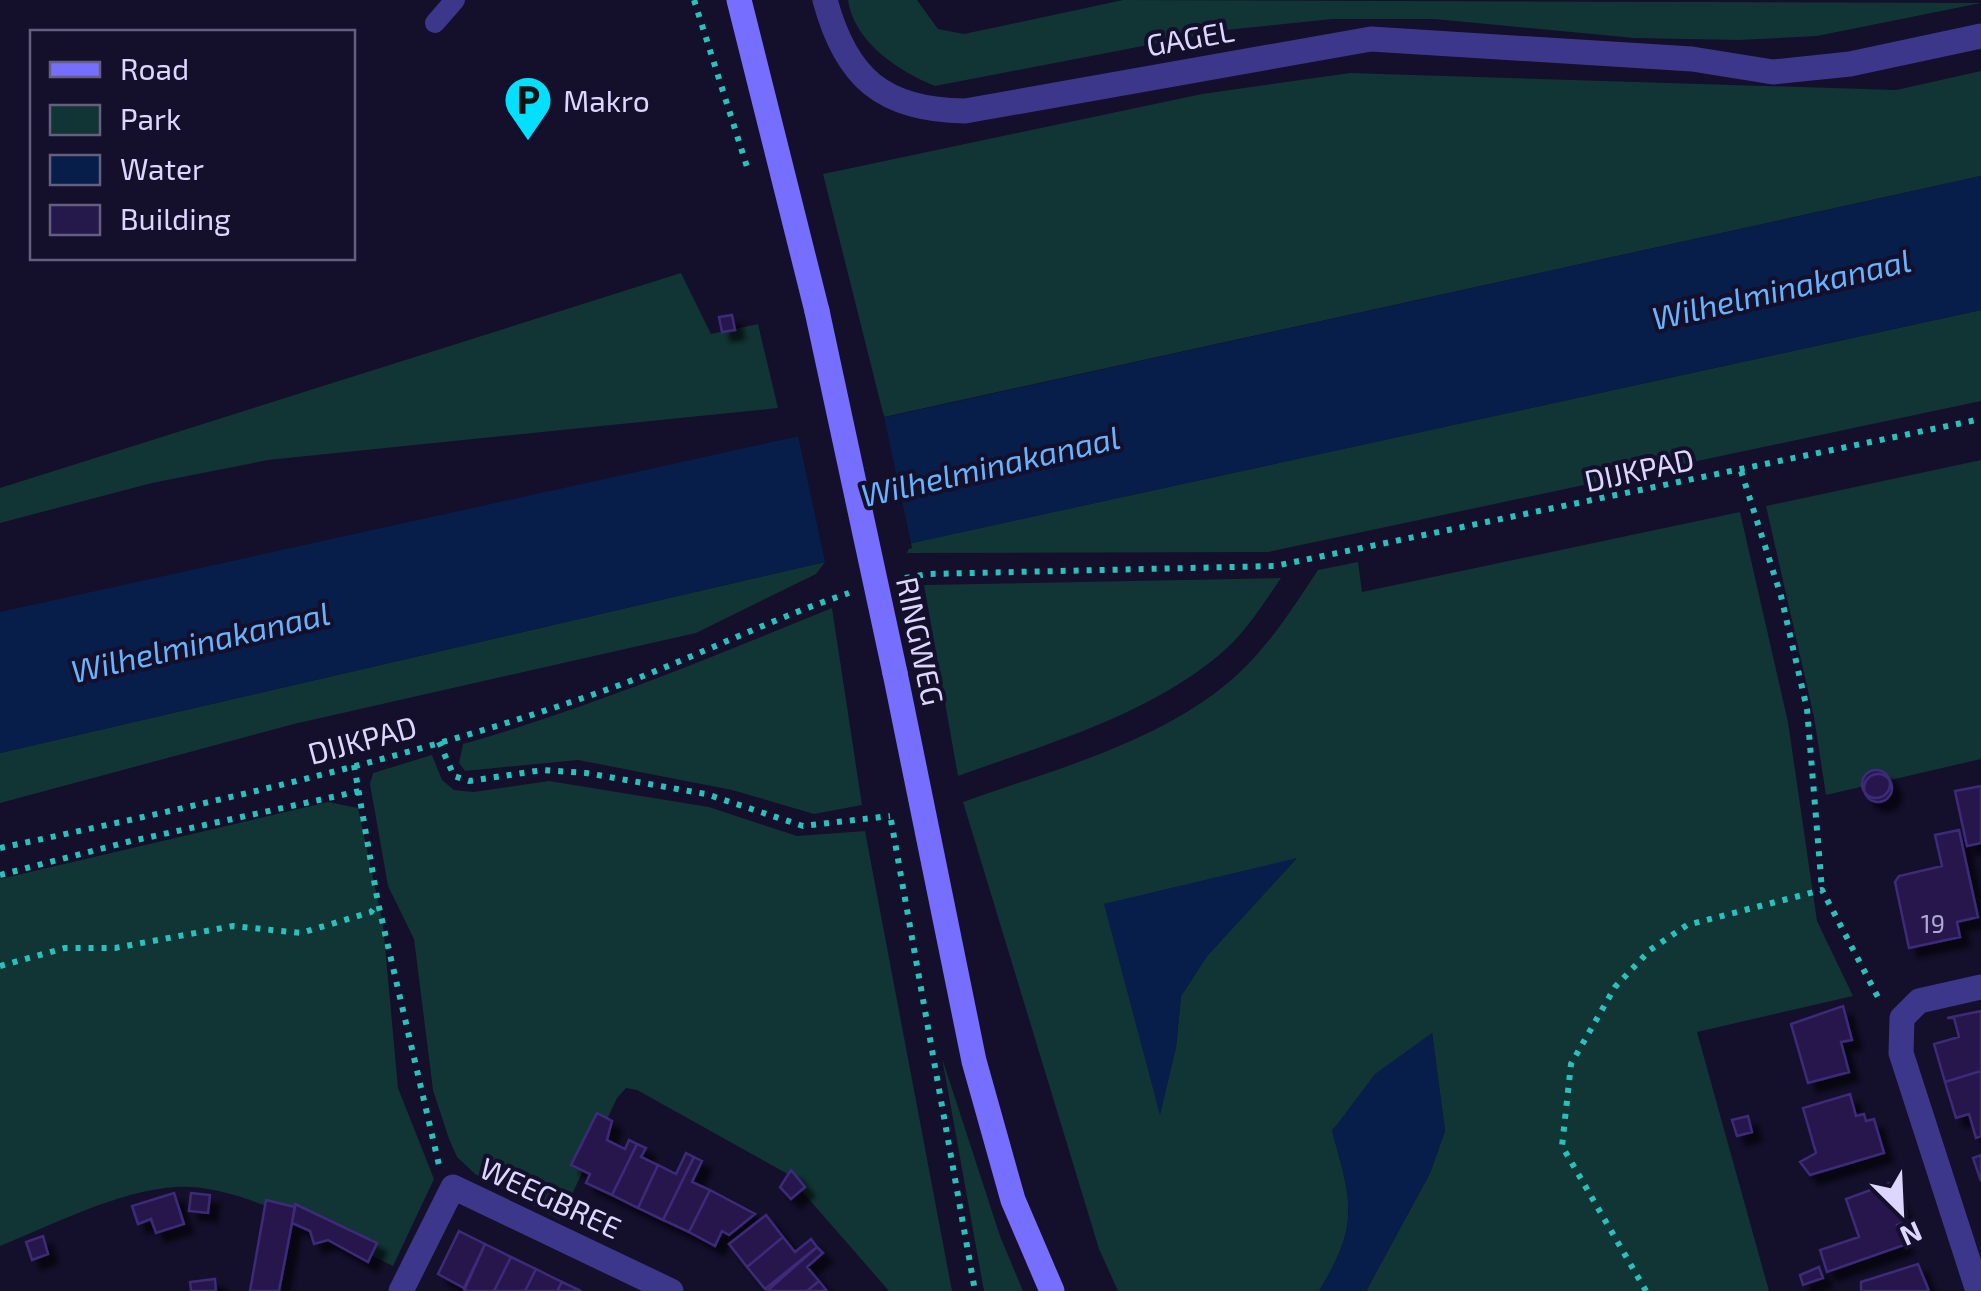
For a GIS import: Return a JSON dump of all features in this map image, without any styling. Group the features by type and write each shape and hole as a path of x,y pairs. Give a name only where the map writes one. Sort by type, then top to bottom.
{"main road":[{"name":"RINGWEG","path":"739,0 817,311 974,1061 1013,1200 1052,1291"}],"street":[{"name":"GAGEL","path":"825,0 840,49 864,79 890,97 927,110 964,111 1371,39 1692,59 1774,72 1850,64 1981,36"},
{"path":"1978,1291 1901,1053 1902,1018 1919,1001 1981,987"},
{"name":"WEEGBREE","path":"401,1291 453,1187 671,1291"}],"lane":[{"path":"435,23 454,0"}],"path":[{"path":"694,0 754,189"},
{"name":"DIJKPAD","path":"1306,560 1981,420"},
{"path":"1741,471 1782,596 1808,709 1822,890 1876,999 1902,1018"},
{"name":"DIJKPAD","path":"0,848 354,766 438,741 454,776 469,781 543,770 586,773 706,794 803,826 890,816 975,1291"},
{"path":"354,766 378,903 442,1175 453,1187"},
{"path":"0,875 127,842 360,791"},
{"path":"1646,1291 1562,1146 1571,1064 1615,988 1650,950 1687,925 1822,890"},
{"path":"0,966 65,948 115,948 233,926 300,933 371,912 378,903"}],"green space":[{"path":"848,0 917,0 938,29 964,34 1123,0 1981,3 1817,36 1739,40 1634,38 1434,19 1332,19 1226,30 935,86 893,63 868,42"},
{"path":"1981,71 1981,176 884,417 823,174 1202,94 1350,73 1896,90"},
{"path":"681,273 711,334 758,324 778,408 268,460 152,483 0,523 0,488"},
{"path":"1981,310 1981,401 1268,552 907,553 911,543"},
{"path":"1981,460 1981,759 1826,795 1814,717 1766,506"},
{"path":"1740,512 1788,722 1817,921 1853,996 1697,1032 1769,1291 1366,1291 1430,1173 1445,1131 1432,1033 1332,1130 1348,1213 1341,1248 1319,1291 1118,1291 1099,1249 963,802 1108,751 1210,697 1261,649 1318,570 1358,562 1362,592","holes":["1296,859 1207,956 1181,996 1176,1047 1160,1113 1105,904"]},
{"path":"825,562 816,574 696,633 294,724 0,803 0,753"},
{"path":"1281,578 1236,639 1159,696 1093,727 958,776 924,585"},
{"path":"832,608 862,805 814,814 732,790 578,760 465,771 459,763 463,744 603,698"},
{"path":"432,755 442,780 454,790 473,792 549,781 709,807 797,836 865,831 952,1291 889,1291 786,1173 637,1090 626,1088 617,1098 560,1220 475,1174 457,1157 433,1090 414,939 388,886 370,784 373,773"},
{"path":"328,802 358,808 383,924 398,1088 434,1179 393,1266 287,1214 202,1188 176,1187 131,1195 0,1246 0,879"},
{"path":"942,1058 1000,1236 1023,1291 984,1291"}],"water":[{"name":"Wilhelminakanaal","path":"1981,176 1981,310 825,562 0,753 0,612"},
{"path":"1297,858 1207,956 1181,996 1176,1047 1160,1115 1104,904"},
{"path":"1432,1033 1445,1131 1430,1173 1366,1291 1319,1291 1341,1248 1348,1213 1332,1131 1375,1074"}],"pier":[{"path":"883,412 912,548 826,567 797,431"}],"building":[{"path":"732,315 735,330 722,332 719,317"},
{"path":"1876,770 1886,774 1890,784 1886,794 1876,798 1866,794 1862,784 1866,774"},
{"path":"1878,774 1888,778 1892,788 1888,798 1878,802 1868,798 1864,788 1868,778"},
{"path":"1981,786 1981,843 1967,846 1955,791"},
{"path":"1959,830 1978,917 1957,922 1960,937 1909,948 1895,882 1899,876 1942,866 1935,835"},
{"path":"1843,1006 1852,1040 1841,1042 1849,1072 1808,1083 1791,1024"},
{"path":"1981,1011 1981,1071 1945,1082 1934,1044 1959,1037 1954,1018 1947,1018"},
{"path":"1981,1071 1981,1136 1976,1138 1969,1114 1956,1118 1945,1082"},
{"path":"1850,1094 1856,1116 1864,1114 1866,1121 1874,1119 1884,1153 1810,1175 1800,1162 1816,1153 1803,1108"},
{"path":"597,1113 612,1121 607,1140 625,1149 629,1140 637,1144 612,1195 586,1183 590,1174 571,1165"},
{"path":"1748,1116 1752,1132 1737,1136 1732,1120"},
{"path":"637,1144 646,1148 641,1157 658,1165 638,1208 612,1195"},
{"path":"686,1153 694,1157 663,1220 638,1208 658,1165 676,1174"},
{"path":"1981,1155 1981,1181 1973,1158"},
{"path":"694,1157 702,1161 692,1182 710,1190 689,1232 663,1220"},
{"path":"791,1170 805,1187 791,1199 780,1187"},
{"path":"1892,1182 1906,1222 1897,1225 1904,1245 1827,1272 1820,1250 1859,1237 1846,1199"},
{"path":"710,1190 755,1214 729,1235 722,1231 715,1246 689,1232"},
{"path":"174,1193 184,1224 156,1233 151,1219 138,1224 132,1206"},
{"path":"191,1193 210,1195 208,1213 189,1211"},
{"path":"266,1200 295,1207 279,1291 250,1291"},
{"path":"295,1204 377,1243 368,1262 328,1240 314,1244 310,1231 292,1223"},
{"path":"766,1215 783,1237 747,1267 729,1244"},
{"path":"459,1231 485,1244 464,1288 438,1274"},
{"path":"43,1236 48,1254 32,1260 26,1242"},
{"path":"783,1237 795,1252 811,1239 817,1247 765,1289 747,1267"},
{"path":"485,1244 511,1257 494,1291 464,1291"},
{"path":"817,1247 823,1253 807,1267 819,1281 807,1291 767,1291"},
{"path":"511,1257 536,1269 525,1291 494,1291"},
{"path":"1918,1264 1929,1291 1861,1291 1861,1282"},
{"path":"1819,1267 1823,1278 1803,1285 1800,1275"},
{"path":"536,1269 562,1282 557,1291 525,1291"},
{"path":"215,1279 216,1291 191,1291 190,1282"},
{"path":"819,1281 827,1291 807,1291"},
{"path":"562,1282 581,1291 557,1291"}],"place":[{"name":"Makro","path":"528,142"}]}
